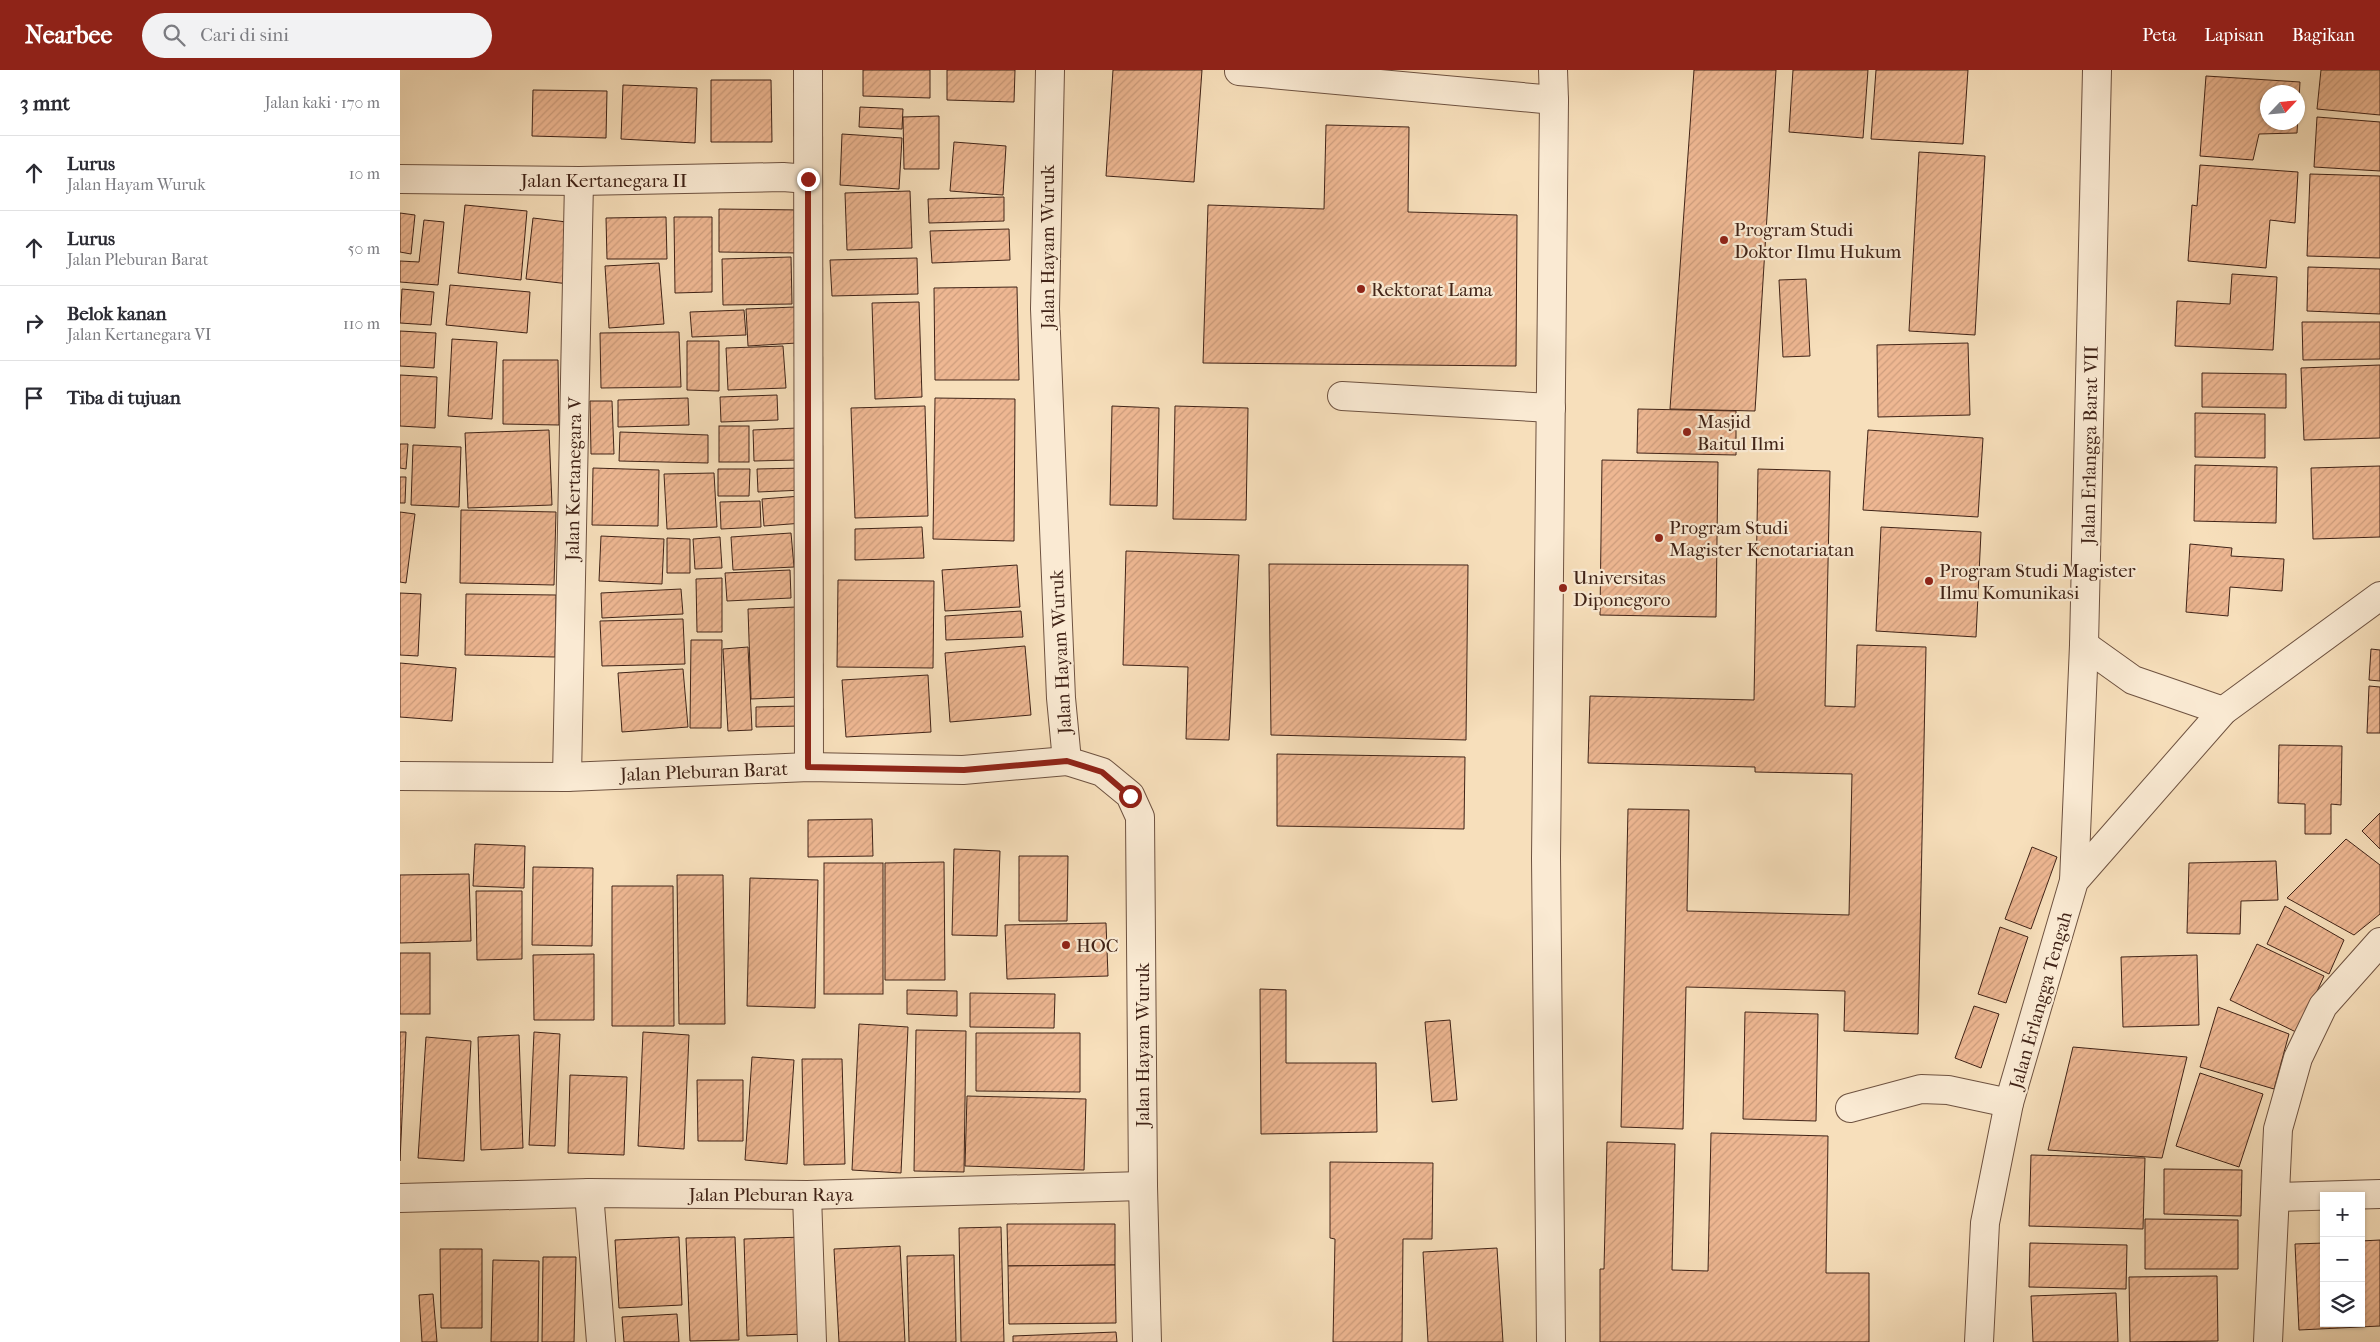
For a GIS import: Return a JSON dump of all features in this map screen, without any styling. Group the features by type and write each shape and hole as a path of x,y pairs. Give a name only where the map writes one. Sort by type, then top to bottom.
{"street":[{"path":"808,70 808,767"},
{"name":"Jalan Hayam Wuruk","path":"1050,70 1045,309 1061,698 1067,761 1102,772 1130,796 1140,817 1143,1186 1147,1342"},
{"path":"1551,1342 1546,858 1553,70"},
{"name":"Jalan Erlangga Barat VII","path":"2074,881 2084,644 2097,70"},
{"path":"1240,71 1554,100"},
{"name":"Jalan Kertanegara II","path":"400,179 579,181 783,177 808,179"},
{"name":"Jalan Kertanegara V","path":"567,777 579,181"},
{"path":"1342,396 1551,408"},
{"name":"Jalan Erlangga Tengah","path":"1979,1342 1986,1222 2009,1103 2074,881 2223,711 2380,596"},
{"path":"2084,644 2133,680 2223,711"},
{"name":"Jalan Pleburan Barat","path":"400,776 567,777 808,767 964,770 1067,761"},
{"path":"2268,1342 2278,1129 2298,1058 2323,1006 2380,942"},
{"path":"1850,1108 1921,1090 1948,1090 2009,1103"},
{"name":"Jalan Pleburan Raya","path":"400,1198 590,1193 807,1195 1143,1186"},
{"path":"590,1193 601,1342"},
{"path":"2275,1197 2380,1194"},
{"path":"807,1195 812,1342"}],"building":[{"path":"863,70 930,70 930,98 863,96"},
{"path":"947,70 1015,70 1014,102 947,100"},
{"path":"1113,70 1202,70 1194,182 1106,176"},
{"name":"Program Studi Doktor Ilmu Hukum","path":"1694,70 1776,70 1755,411 1670,409"},
{"path":"1793,70 1868,70 1863,138 1789,132"},
{"path":"1876,70 1968,70 1963,144 1871,139"},
{"path":"2321,70 2380,70 2380,115 2317,109"},
{"path":"2206,76 2300,82 2300,85 2260,85 2260,130 2297,130 2297,133 2259,134 2253,160 2200,156"},
{"path":"711,80 771,80 772,142 711,142"},
{"path":"623,85 697,88 695,143 621,139"},
{"path":"533,90 607,91 606,138 532,136"},
{"path":"860,107 903,109 902,129 859,127"},
{"path":"939,116 939,169 904,169 903,117"},
{"path":"2317,117 2380,122 2380,171 2314,167"},
{"name":"Rektorat Lama","path":"1326,125 1409,127 1408,212 1517,215 1516,366 1203,363 1208,205 1324,209"},
{"path":"842,134 902,138 899,189 840,185"},
{"path":"954,142 1006,146 1003,195 950,191"},
{"path":"1919,152 1985,156 1975,335 1909,331"},
{"path":"2200,165 2298,172 2295,223 2270,220 2266,268 2188,261 2192,205 2197,206"},
{"path":"2310,174 2380,176 2380,258 2307,256"},
{"path":"910,191 912,248 847,250 845,193"},
{"path":"1004,197 1004,221 929,223 928,199"},
{"path":"465,205 527,211 521,280 458,273"},
{"path":"719,209 802,210 802,253 719,252"},
{"path":"400,213 415,215 411,254 400,252"},
{"path":"666,217 667,259 607,259 606,218"},
{"path":"674,217 712,217 712,292 675,293"},
{"path":"533,218 575,223 569,284 526,279"},
{"path":"424,220 444,222 438,285 400,282 400,261 419,262"},
{"path":"1009,229 1010,260 932,263 930,231"},
{"path":"791,257 792,304 723,305 722,259"},
{"path":"917,258 918,294 832,296 830,260"},
{"path":"659,263 664,324 609,328 605,266"},
{"path":"2308,267 2380,269 2380,314 2307,311"},
{"path":"2232,274 2277,277 2273,350 2175,346 2177,301 2230,304"},
{"path":"1806,279 1810,356 1783,357 1779,280"},
{"path":"450,285 530,292 527,333 446,325"},
{"path":"1017,287 1019,380 935,380 934,288"},
{"path":"402,289 434,292 431,325 400,323"},
{"path":"919,302 922,397 875,399 872,303"},
{"path":"795,307 797,343 748,346 746,309"},
{"path":"744,310 746,335 692,337 690,312"},
{"path":"2302,322 2380,322 2380,359 2303,360"},
{"path":"400,331 436,333 434,368 400,366"},
{"path":"679,332 681,387 601,388 600,333"},
{"path":"452,339 497,342 492,419 448,416"},
{"path":"687,341 719,341 719,391 687,390"},
{"path":"1968,343 1970,415 1878,417 1877,345"},
{"path":"783,346 786,388 728,390 726,348"},
{"path":"503,360 558,360 559,425 503,424"},
{"path":"2380,365 2380,438 2304,440 2301,368"},
{"path":"2202,373 2286,374 2286,408 2202,407"},
{"path":"400,375 437,377 435,428 400,426"},
{"path":"777,395 778,420 721,422 720,397"},
{"path":"688,398 689,425 618,427 618,400"},
{"path":"935,398 1015,399 1014,541 933,539"},
{"path":"590,401 612,401 614,454 591,454"},
{"path":"925,406 928,516 855,518 851,408"},
{"path":"1112,406 1159,408 1157,506 1110,505"},
{"path":"1175,406 1248,408 1246,520 1173,519"},
{"name":"Masjid Baitul Ilmi","path":"1638,409 1736,411 1736,455 1637,453"},
{"path":"2195,413 2265,414 2265,458 2195,457"},
{"path":"719,426 749,426 749,462 719,462"},
{"path":"797,428 798,460 754,461 753,430"},
{"path":"549,430 552,505 468,508 465,433"},
{"path":"1868,430 1983,438 1978,517 1863,510"},
{"path":"620,432 708,435 708,463 619,461"},
{"path":"400,444 408,444 406,469 400,468"},
{"path":"413,445 461,447 459,507 411,505"},
{"name":"Program Studi Magister Kenotariatan","path":"1602,460 1718,462 1716,617 1600,615"},
{"path":"2195,465 2277,467 2276,523 2194,521"},
{"path":"2380,466 2380,537 2313,539 2311,468"},
{"path":"593,468 659,470 658,526 592,525"},
{"path":"804,468 804,490 758,492 757,469"},
{"path":"718,469 750,469 749,496 718,496"},
{"path":"1758,469 1830,471 1825,706 1855,707 1857,645 1926,647 1918,1034 1844,1031 1845,991 1686,987 1683,1129 1621,1127 1628,809 1689,810 1687,911 1849,915 1852,774 1755,772 1755,767 1588,763 1590,696 1754,700"},
{"path":"714,473 717,527 667,529 664,474"},
{"path":"400,477 406,477 405,503 400,503"},
{"path":"801,496 803,523 764,526 762,499"},
{"path":"760,501 761,527 721,529 720,502"},
{"path":"461,510 556,512 554,585 460,583"},
{"path":"400,512 415,514 406,583 400,582"},
{"path":"922,527 924,558 855,560 855,529"},
{"name":"Program Studi Magister Ilmu Komunikasi","path":"1881,527 1981,532 1976,637 1876,631"},
{"path":"791,533 794,567 733,570 731,537"},
{"path":"601,536 664,539 662,584 599,581"},
{"path":"720,537 722,568 695,569 693,539"},
{"path":"667,538 690,539 690,573 667,573"},
{"path":"2190,544 2232,548 2231,556 2284,559 2282,591 2230,587 2228,616 2186,612"},
{"path":"1126,551 1239,555 1229,740 1186,739 1188,667 1123,665"},
{"path":"1269,564 1468,565 1466,740 1271,735"},
{"path":"1017,565 1020,607 945,611 942,570"},
{"path":"790,570 791,598 727,601 725,573"},
{"path":"722,578 722,632 697,632 696,579"},
{"path":"838,580 934,581 933,668 837,667"},
{"path":"681,589 683,614 602,618 601,593"},
{"path":"400,593 421,594 418,656 400,655"},
{"path":"466,594 556,595 555,657 465,655"},
{"path":"796,607 799,697 751,699 748,609"},
{"path":"1021,611 1023,637 946,640 945,616"},
{"path":"683,619 685,664 602,666 600,621"},
{"path":"691,640 722,640 721,728 690,728"},
{"path":"1025,646 1031,715 950,722 945,653"},
{"path":"748,647 752,730 728,731 723,649"},
{"path":"2371,649 2380,650 2380,681 2369,680"},
{"path":"400,663 456,668 452,721 400,717"},
{"path":"683,669 688,727 622,732 618,673"},
{"path":"928,675 931,732 846,737 842,680"},
{"path":"2369,686 2380,687 2380,733 2367,733"},
{"path":"800,706 800,726 756,727 756,707"},
{"path":"2279,745 2342,746 2341,805 2331,804 2331,834 2305,834 2305,804 2278,803"},
{"path":"1277,754 1465,757 1464,829 1277,826"},
{"path":"2380,813 2380,849 2362,831"},
{"path":"872,819 873,856 808,857 808,820"},
{"path":"2346,839 2380,865 2380,914 2354,935 2287,898"},
{"path":"475,844 525,846 524,888 473,886"},
{"path":"2032,847 2057,857 2031,929 2005,919"},
{"path":"954,849 1000,851 997,936 952,935"},
{"path":"1019,856 1068,856 1067,921 1019,921"},
{"path":"2276,861 2278,900 2241,901 2240,934 2187,933 2189,863"},
{"path":"944,862 945,980 885,980 885,863"},
{"path":"824,863 883,863 883,994 824,994"},
{"path":"533,867 593,868 592,946 532,945"},
{"path":"469,874 471,941 400,943 400,875"},
{"path":"677,875 723,875 725,1024 679,1024"},
{"path":"750,878 818,880 815,1008 747,1006"},
{"path":"612,886 673,886 674,1026 612,1026"},
{"path":"476,891 522,891 522,959 477,960"},
{"path":"2285,906 2344,940 2329,974 2267,944"},
{"path":"1106,923 1108,976 1007,979 1005,925"},
{"path":"2000,927 2028,937 2006,1003 1978,994"},
{"path":"2257,944 2324,976 2298,1033 2230,1000"},
{"path":"400,953 430,953 430,1014 400,1014"},
{"path":"594,954 594,1020 534,1020 533,955"},
{"path":"2197,955 2199,1025 2123,1027 2121,957"},
{"path":"1260,989 1286,990 1286,1063 1376,1063 1377,1132 1261,1134"},
{"path":"907,990 957,991 957,1016 907,1014"},
{"path":"970,993 1055,994 1054,1028 970,1027"},
{"path":"1974,1006 1999,1014 1981,1068 1955,1058"},
{"path":"2218,1007 2289,1034 2274,1089 2200,1067"},
{"path":"1745,1012 1818,1014 1816,1121 1743,1119"},
{"path":"1450,1020 1457,1100 1432,1102 1425,1022"},
{"path":"859,1024 908,1027 901,1173 852,1170"},
{"path":"916,1030 966,1031 964,1172 914,1171"},
{"path":"400,1032 406,1032 400,1161"},
{"path":"534,1032 560,1034 555,1146 529,1145"},
{"path":"643,1032 689,1035 684,1149 638,1146"},
{"path":"976,1033 1080,1033 1080,1092 976,1091"},
{"path":"519,1035 523,1148 481,1150 478,1037"},
{"path":"426,1037 471,1041 464,1161 418,1158"},
{"path":"2073,1047 2187,1057 2162,1158 2048,1150"},
{"path":"752,1057 794,1060 787,1164 745,1160"},
{"path":"802,1059 842,1059 845,1164 804,1165"},
{"path":"2200,1073 2263,1094 2239,1167 2176,1146"},
{"path":"570,1075 627,1077 624,1155 568,1153"},
{"path":"697,1080 743,1080 743,1141 698,1141"},
{"path":"967,1096 1086,1099 1084,1170 965,1166"},
{"path":"1711,1133 1828,1136 1826,1273 1869,1273 1869,1342 1600,1342 1600,1269 1604,1269 1607,1142 1675,1144 1672,1270 1708,1271"},
{"path":"2031,1155 2145,1158 2143,1229 2029,1226"},
{"path":"1330,1162 1433,1163 1432,1239 1403,1239 1402,1342 1333,1342 1335,1239 1330,1238"},
{"path":"2164,1169 2242,1170 2241,1216 2164,1214"},
{"path":"2145,1219 2238,1220 2238,1269 2145,1269"},
{"path":"1007,1224 1115,1224 1115,1265 1008,1266"},
{"path":"1001,1227 1004,1342 961,1342 959,1228"},
{"path":"679,1237 682,1305 619,1308 615,1240"},
{"path":"735,1237 739,1340 690,1341 686,1238"},
{"path":"802,1237 806,1334 747,1336 744,1239"},
{"path":"2380,1240 2380,1326 2365,1327 2365,1241"},
{"path":"2030,1243 2127,1245 2126,1289 2029,1287"},
{"path":"2320,1243 2320,1327 2360,1327 2299,1330 2295,1244"},
{"path":"900,1246 905,1342 839,1342 834,1249"},
{"path":"1497,1248 1503,1342 1428,1342 1423,1252"},
{"path":"440,1249 482,1249 482,1328 441,1328"},
{"path":"954,1255 956,1342 909,1342 907,1256"},
{"path":"543,1257 576,1257 574,1342 542,1342"},
{"path":"493,1260 539,1261 538,1342 491,1342"},
{"path":"1115,1265 1116,1323 1009,1324 1008,1266"},
{"path":"2217,1276 2218,1341 2130,1342 2129,1277"},
{"path":"2116,1293 2118,1342 2033,1342 2031,1296"},
{"path":"433,1294 437,1342 422,1342 419,1295"},
{"path":"677,1314 679,1342 624,1342 622,1317"},
{"path":"1116,1332 1117,1342 1013,1342 1013,1336"}],"place":[{"name":"Program Studi Doktor Ilmu Hukum","path":"1724,240"},
{"name":"Rektorat Lama","path":"1361,289"},
{"name":"Masjid Baitul Ilmi","path":"1687,432"},
{"name":"Program Studi Magister Kenotariatan","path":"1659,538"},
{"name":"Program Studi Magister Ilmu Komunikasi","path":"1929,581"},
{"name":"Universitas Diponegoro","path":"1563,588"},
{"name":"HOC","path":"1066,945"}],"route":[{"path":"808,179 808,767 964,770 1067,761 1102,772 1130,796"}]}
